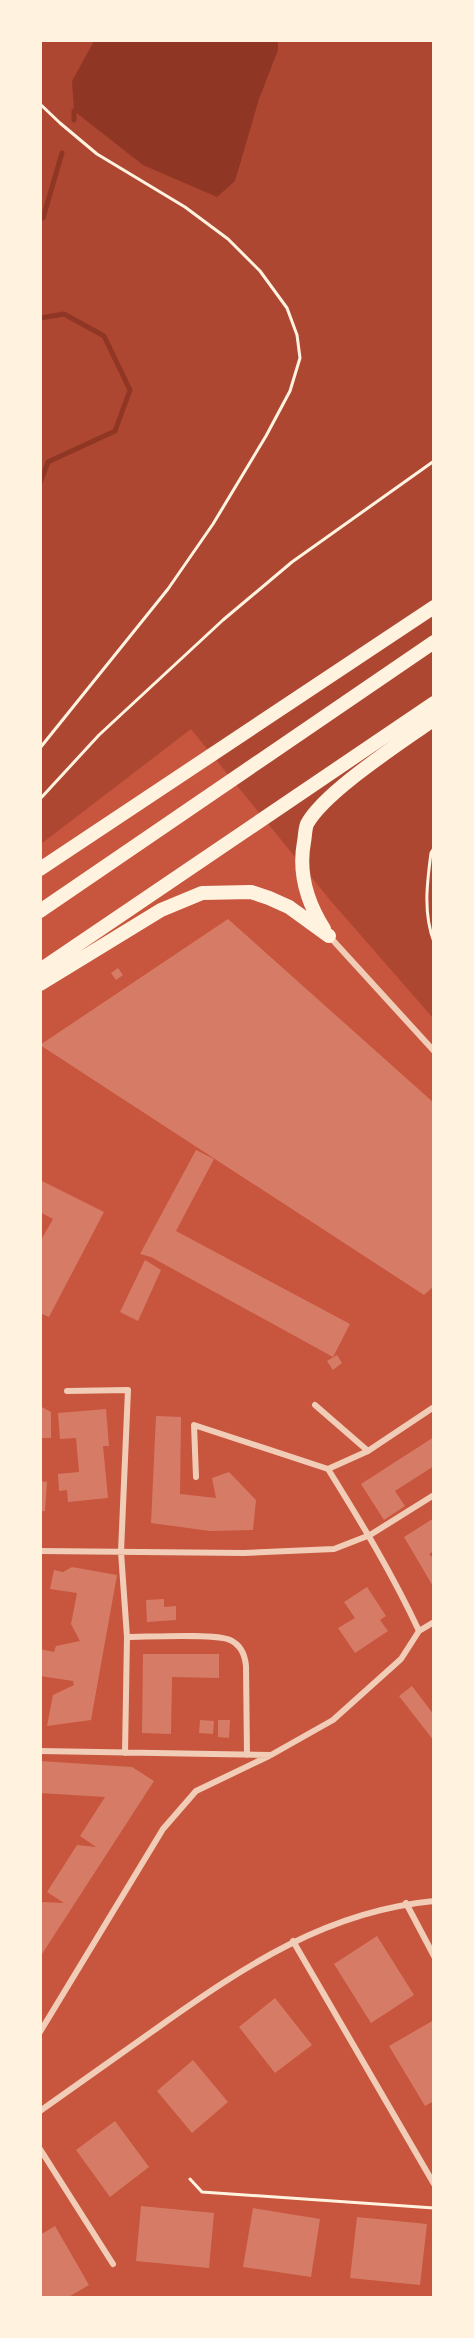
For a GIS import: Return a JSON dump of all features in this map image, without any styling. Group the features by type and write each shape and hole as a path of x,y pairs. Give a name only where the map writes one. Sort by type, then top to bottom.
{"highway":[{"path":"40,869 434,607"},
{"path":"40,911 434,642"},
{"path":"40,970 434,703"},
{"path":"328,936 313,911 304,888 301,855 307,825 322,806 342,787 434,719"},
{"path":"40,984 161,910 202,893 251,892 269,898 289,907 328,936"}],"street":[{"path":"328,936 434,1051"},
{"path":"67,1391 128,1390 121,1552 127,1637 125,1753"},
{"path":"315,1405 368,1451"},
{"path":"328,1469 368,1451 434,1407"},
{"path":"196,1477 194,1425 328,1469 370,1535 419,1631"},
{"path":"40,1551 244,1553 334,1549 370,1535 434,1495"},
{"path":"40,2032 163,1829 196,1791 271,1755 333,1720 401,1659 419,1631 434,1622"},
{"path":"127,1637 214,1636 222,1637 237,1645 245,1659 246,1666 247,1755"},
{"path":"40,1751 271,1755"},
{"path":"40,2111 221,1983 293,1941 355,1915 406,1903 434,1900"},
{"path":"406,1903 434,1956"},
{"path":"293,1941 434,2184"},
{"path":"40,2149 113,2264"}],"path":[{"path":"40,104 97,154 185,207 228,239 260,271 287,308 297,335 300,358 290,391 276,418 213,524 168,589 40,748"},
{"path":"40,799 99,735 223,620 292,562 434,461"},
{"path":"434,848 431,853 427,889 427,919 434,942"},
{"path":"190,2179 202,2192 434,2208"}],"shaded area":[{"path":"41,41 433,41 433,1018 330,900 191,729 41,844"},
{"path":"94,41 278,41 278,50 259,99 235,181 217,197 143,165 74,111 72,81"}],"building":[{"path":"228,919 434,1103 434,1286 424,1295 40,1045"},
{"path":"118,968 123,975 116,980 111,973"},
{"path":"196,1150 214,1159 176,1231 350,1324 333,1357 151,1257 140,1254"},
{"path":"40,1180 104,1212 49,1317 40,1313 40,1242 53,1219 40,1212"},
{"path":"145,1260 161,1270 138,1321 120,1312"},
{"path":"337,1355 342,1363 333,1370 327,1361"},
{"path":"40,1406 51,1412 51,1438 40,1438"},
{"path":"106,1409 109,1446 103,1446 108,1498 68,1502 67,1490 59,1491 58,1474 79,1472 76,1438 60,1439 58,1413"},
{"path":"156,1416 181,1417 180,1494 216,1498 212,1478 229,1472 256,1500 253,1530 210,1531 151,1523"},
{"path":"434,1437 434,1466 395,1491 405,1506 384,1520 361,1484"},
{"path":"40,1481 47,1482 45,1511 40,1511"},
{"path":"434,1518 434,1551 429,1554 434,1559 434,1588 404,1537"},
{"path":"72,1567 117,1575 91,1720 47,1726 53,1695 74,1685 73,1681 40,1676 40,1649 54,1652 56,1646 80,1641 71,1624 77,1593 50,1589 54,1570 63,1572"},
{"path":"367,1587 386,1616 380,1620 388,1631 355,1653 338,1628 355,1618 344,1602"},
{"path":"164,1599 164,1607 176,1606 176,1620 147,1622 146,1600"},
{"path":"143,1654 219,1654 219,1678 172,1677 171,1734 142,1733"},
{"path":"412,1686 434,1715 434,1741 399,1696"},
{"path":"200,1720 214,1721 213,1734 199,1733"},
{"path":"218,1720 230,1720 229,1738 218,1737"},
{"path":"40,1761 132,1767 154,1781 40,1957 40,1905 43,1902 64,1903 47,1892 77,1845 96,1847 80,1836 105,1797 40,1793"},
{"path":"377,1936 414,1995 371,2023 334,1964"},
{"path":"275,1998 312,2045 275,2073 239,2027"},
{"path":"434,2020 434,2101 425,2106 389,2046"},
{"path":"193,2060 228,2102 192,2133 157,2091"},
{"path":"115,2121 149,2167 110,2197 76,2150"},
{"path":"141,2206 214,2213 209,2268 136,2261"},
{"path":"253,2208 320,2219 311,2277 243,2267"},
{"path":"357,2217 427,2224 420,2285 350,2278"},
{"path":"55,2226 89,2285 67,2298 40,2298 40,2235"}],"waterway":[{"path":"74,111 74,120"},
{"path":"40,218 43,218 62,153"},
{"path":"40,318 64,314 104,336 130,390 115,431 48,462 40,483"}]}
